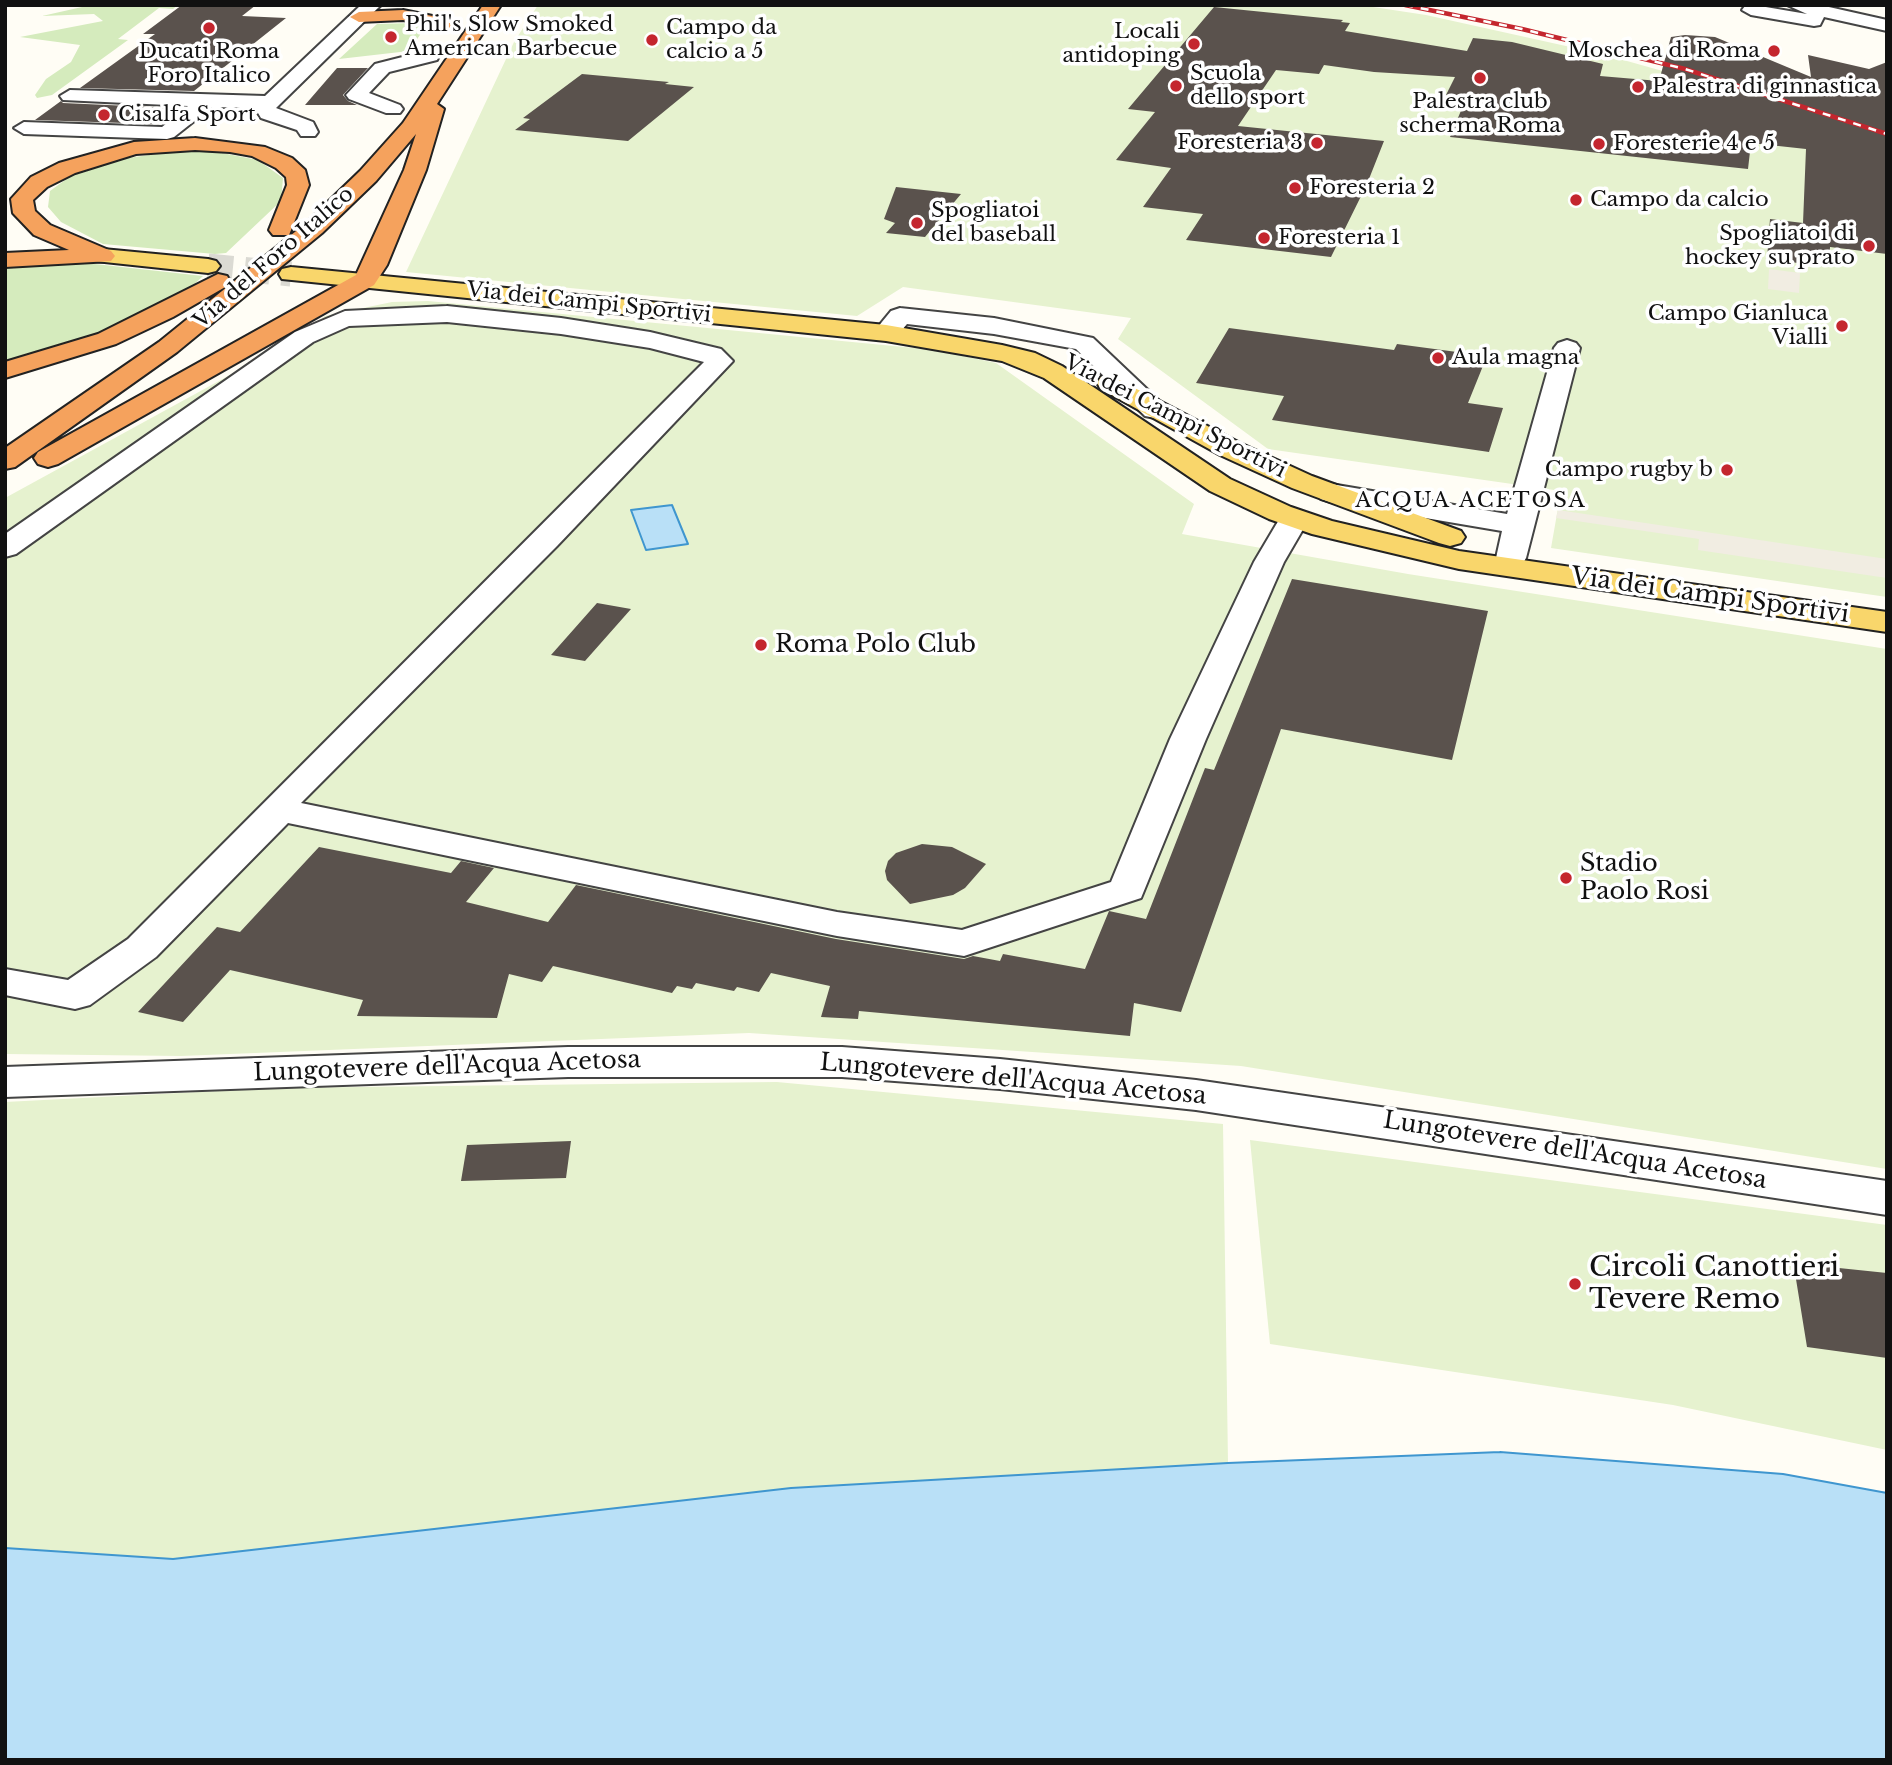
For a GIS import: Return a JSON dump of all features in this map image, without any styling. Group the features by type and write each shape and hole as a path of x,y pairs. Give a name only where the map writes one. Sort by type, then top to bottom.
{"highway":[{"path":"377,130 465,5"},
{"name":"Via del Foro Italico","path":"5,461 127,378 274,264 373,170 440,86 492,5"},
{"path":"366,11 451,25"},
{"path":"5,480 191,380 365,280 375,265 425,144 440,86"},
{"path":"103,256 34,225 24,214 22,200 39,182 66,167 134,148 195,144 230,146 258,152 284,163 297,175 298,186 281,230"},
{"name":"Via del Foro Italico","path":"5,431 79,382 213,273 281,230 319,192"},
{"path":"5,261 103,256"},
{"path":"5,370 107,339 164,312 213,273"}],"main road":[{"path":"103,256 213,273"},
{"name":"Via dei Campi Sportivi","path":"291,274 886,333 1027,340 1230,449 1327,492 1522,564"},
{"name":"Via dei Campi Sportivi","path":"886,333 1026,359 1053,372 1194,470 1294,519 1419,552 1522,564 1887,622"},
{"path":"1261,504 1275,495 1293,491 1327,492"}],"street":[{"path":"1796,5 1887,33"},
{"path":"1845,5 1886,18"},
{"path":"1751,10 1815,11 1886,18"},
{"path":"308,132 309,128 306,126 265,112 269,102 366,11"},
{"path":"1815,11 1887,26"},
{"path":"393,109 356,95 382,68 430,56"},
{"path":"70,96 269,102"},
{"path":"24,128 167,133 206,100"},
{"path":"5,548 303,337 345,319 447,314 561,326 650,340 712,355 720,361 546,540 275,809 837,923 964,943 1127,890 1188,740 1269,562 1294,519"},
{"path":"979,349 1027,340 1067,339 1084,343 1155,410"},
{"path":"1522,564 1519,525 1567,348"},
{"path":"1327,492 1519,525"},
{"path":"5,982 75,995 142,948 280,810"},
{"name":"Lungotevere dell'Acqua Acetosa","path":"5,1082 568,1062 842,1062 1000,1074 1196,1095 1887,1198"}],"green space":[{"path":"91,5 178,5 173,9 159,8 118,39 128,40 52,95 37,98 35,95 46,79 71,62 80,45 20,37 103,21 94,14 42,16"},
{"path":"538,5 1360,5 1426,15 1602,54 1759,98 1887,143 1887,597 1551,548 1561,491 1268,449 1118,339 1131,318 903,287 857,316 406,272 514,42"},
{"path":"413,23 426,26 409,51 339,59 377,24"},
{"path":"177,151 212,151 258,160 283,178 281,201 226,253 215,254 103,244 61,222 48,207 50,191 72,175 114,160"},
{"path":"41,262 95,264 203,276 184,294 126,325 5,366 5,265"},
{"name":"Roma Polo Club","path":"428,301 935,350 996,363 1194,504 1182,534 1408,574 1887,649 1887,1169 1241,1066 749,1033 181,1056 5,1054 5,498 292,341 325,316 392,302"},
{"path":"777,1082 1223,1124 1228,1463 791,1488 173,1559 5,1548 5,1102 276,1088"},
{"name":"Circoli Canottieri Tevere Remo","path":"1250,1140 1887,1225 1887,1450 1673,1405 1270,1344"}],"shaded area":[{"path":"1769,269 1800,273 1799,293 1768,289"},
{"path":"1558,510 1887,559 1887,578 1698,550 1699,539 1556,518"}],"water":[{"path":"672,505 688,544 646,550 631,510"},
{"path":"1500,1452 1783,1474 1887,1493 1887,1760 5,1760 5,1548 173,1559 791,1488 1228,1463"}],"building":[{"path":"182,5 256,5 242,16 286,18 194,91 80,88 155,34 143,34"},
{"path":"1214,7 1343,20 1341,22 1350,23 1345,31 1467,51 1473,38 1512,42 1603,64 1600,76 1659,81 1671,37 1685,35 1715,37 1811,77 1808,55 1869,69 1887,62 1887,254 1830,247 1829,267 1767,259 1770,219 1803,223 1806,149 1751,143 1748,169 1450,137 1465,101 1444,99 1455,77 1374,72 1324,65 1319,74 1276,70 1238,126 1384,141 1367,184 1331,257 1186,240 1203,214 1143,207 1171,168 1116,160 1155,112 1128,109"},
{"path":"337,68 368,68 343,95 357,105 305,105"},
{"path":"582,74 694,87 628,141 515,130 530,119 523,118"},
{"name":"Cisalfa Sport","path":"61,101 174,108 155,124 35,120"},
{"path":"896,187 961,194 925,237 886,233 895,223 884,219"},
{"path":"1229,328 1394,350 1397,344 1487,356 1468,403 1503,408 1489,452 1272,420 1284,396 1196,383"},
{"path":"1292,579 1488,611 1452,760 1281,729 1181,1012 1134,1003 1130,1036 859,1011 858,1019 821,1017 830,986 771,973 759,992 737,987 734,991 696,983 692,989 677,986 672,993 553,966 542,982 509,974 497,1018 357,1016 363,1000 230,970 183,1022 138,1012 217,927 240,932 319,847 451,873 461,861 494,868 466,902 548,922 576,885 836,939 964,959 973,956 1000,961 1003,954 1085,969 1109,911 1146,919 1205,768 1214,770"},
{"path":"597,603 631,609 585,661 551,655"},
{"path":"922,844 952,847 986,864 965,888 953,895 910,904 887,880 885,871 888,861 896,853"},
{"path":"571,1141 566,1178 461,1181 467,1145"},
{"path":"1810,1265 1887,1273 1887,1358 1807,1347 1795,1273 1812,1276"}],"tunnel":[{"path":"208,266 291,274"}],"railway":[{"path":"1405,5 1522,29 1685,69 1887,134"}],"place":[{"name":"Ducati Roma Foro Italico","path":"209,28"},
{"name":"Phil's Slow Smoked American Barbecue","path":"391,37"},
{"name":"Campo da calcio a 5","path":"652,40"},
{"name":"Locali antidoping","path":"1194,44"},
{"name":"Moschea di Roma","path":"1774,51"},
{"name":"Palestra club scherma Roma","path":"1480,78"},
{"name":"Scuola dello sport","path":"1176,86"},
{"name":"Palestra di ginnastica","path":"1638,87"},
{"name":"Cisalfa Sport","path":"104,115"},
{"name":"Foresteria 3","path":"1317,143"},
{"name":"Foresterie 4 e 5","path":"1599,144"},
{"name":"Foresteria 2","path":"1295,188"},
{"name":"Campo da calcio","path":"1576,200"},
{"name":"Spogliatoi del baseball","path":"917,223"},
{"name":"Foresteria 1","path":"1264,238"},
{"name":"Spogliatoi di hockey su prato","path":"1869,246"},
{"name":"Campo Gianluca Vialli","path":"1842,326"},
{"name":"Aula magna","path":"1438,358"},
{"name":"Campo rugby b","path":"1727,470"},
{"name":"Roma Polo Club","path":"761,645"},
{"name":"Stadio Paolo Rosi","path":"1566,878"},
{"name":"Circoli Canottieri Tevere Remo","path":"1575,1284"}],"district":[{"name":"ACQUA ACETOSA","path":"1471,501"}]}
